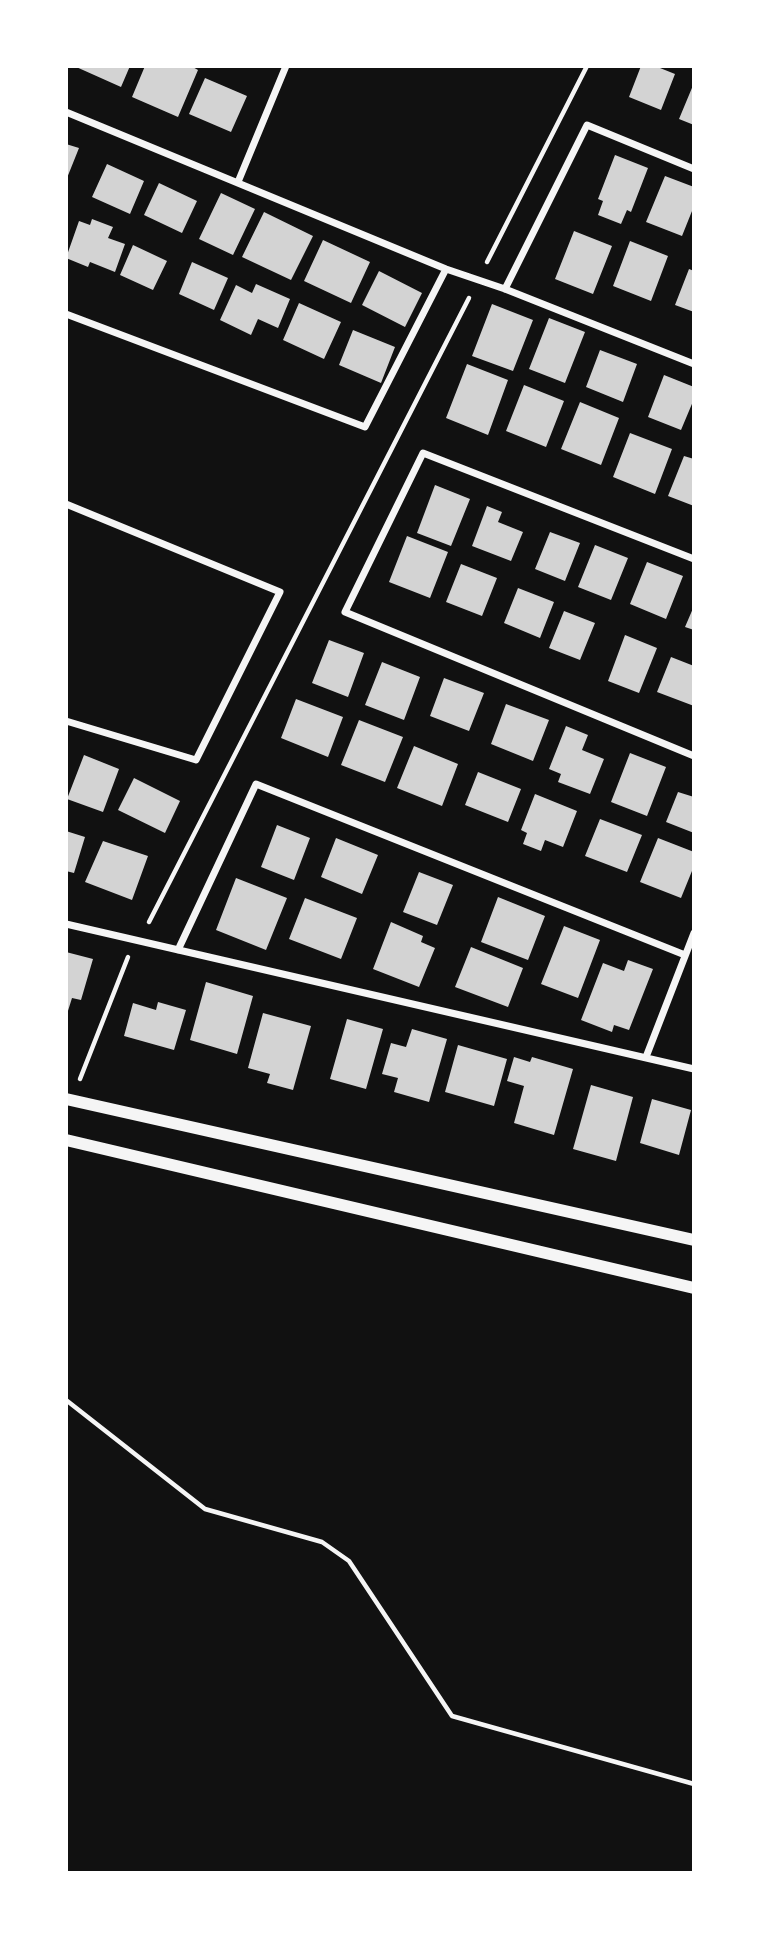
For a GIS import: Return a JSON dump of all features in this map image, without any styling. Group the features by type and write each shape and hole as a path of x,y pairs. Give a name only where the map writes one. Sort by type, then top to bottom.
{"street":[{"path":"238,182 286,66"},
{"path":"66,112 446,269 505,289 694,364"},
{"path":"505,289 587,125 694,169"},
{"path":"66,314 365,428 446,269"},
{"path":"694,559 424,453 345,612 694,756"},
{"path":"66,504 280,592 196,760 66,721"},
{"path":"178,950 256,784 685,956"},
{"path":"66,923 694,1069"},
{"path":"646,1057 694,933"},
{"path":"69,1099 694,1240"},
{"path":"66,1140 694,1288"}],"path":[{"path":"69,1099 129,954 156,912 587,66"},
{"path":"69,1401 205,1508 322,1542 349,1561 452,1716 694,1784"}],"building":[{"path":"74,66 130,66 121,87"},
{"path":"145,66 191,66 198,70 178,117 132,97"},
{"path":"641,66 655,66 675,74 661,110 629,97"},
{"path":"205,78 247,96 231,132 189,114"},
{"path":"694,83 694,125 679,119"},
{"path":"66,144 79,148 67,178 66,178"},
{"path":"615,155 648,168 631,212 627,210 621,224 598,215 603,201 598,199"},
{"path":"107,164 144,181 130,214 92,197"},
{"path":"665,176 694,187 694,206 682,236 646,222"},
{"path":"159,183 197,201 182,233 144,215"},
{"path":"221,193 255,209 233,255 199,239"},
{"path":"264,212 313,236 291,280 242,257"},
{"path":"92,219 113,227 108,238 125,244 115,272 90,262 88,267 66,258 79,221 90,225"},
{"path":"574,231 612,246 593,294 555,279"},
{"path":"323,240 370,262 351,303 304,281"},
{"path":"630,241 668,256 651,301 613,286"},
{"path":"133,245 167,261 153,290 120,275"},
{"path":"192,262 228,278 214,310 179,294"},
{"path":"689,269 694,271 694,312 675,305"},
{"path":"379,271 422,293 405,327 362,305"},
{"path":"256,284 290,299 278,328 258,319 251,335 220,320 236,285 252,293"},
{"path":"299,303 341,322 324,359 283,340"},
{"path":"492,304 533,320 513,371 472,356"},
{"path":"549,318 585,332 565,383 529,369"},
{"path":"353,330 395,347 381,383 339,365"},
{"path":"600,350 637,364 623,402 586,387"},
{"path":"467,364 508,380 488,435 446,418"},
{"path":"664,375 694,387 694,399 681,430 648,417"},
{"path":"524,385 564,401 546,447 506,431"},
{"path":"580,402 619,418 601,465 561,449"},
{"path":"630,433 672,449 655,494 613,477"},
{"path":"684,456 694,459 694,506 668,496"},
{"path":"435,485 470,499 451,546 417,533"},
{"path":"487,506 502,512 498,522 523,532 511,561 472,546"},
{"path":"550,532 580,543 565,581 535,569"},
{"path":"407,536 448,552 430,598 389,582"},
{"path":"595,545 628,558 611,600 578,587"},
{"path":"647,562 683,576 666,619 630,604"},
{"path":"461,564 497,578 482,616 446,602"},
{"path":"518,588 554,602 540,638 504,623"},
{"path":"694,606 694,630 685,627"},
{"path":"564,611 595,623 580,660 549,648"},
{"path":"625,635 657,648 639,693 608,681"},
{"path":"329,640 364,653 348,697 312,683"},
{"path":"671,657 694,666 694,706 657,692"},
{"path":"382,662 420,677 404,720 365,705"},
{"path":"444,678 484,693 469,731 430,716"},
{"path":"296,699 343,717 328,757 281,738"},
{"path":"506,704 549,720 533,761 491,744"},
{"path":"359,720 403,737 385,782 341,765"},
{"path":"566,726 588,735 582,750 604,759 590,794 558,782 561,774 549,769"},
{"path":"414,746 458,764 442,806 397,788"},
{"path":"630,753 666,767 647,816 611,802"},
{"path":"84,755 119,769 103,812 67,799"},
{"path":"478,772 521,789 508,822 465,805"},
{"path":"134,778 180,801 165,833 118,810"},
{"path":"678,792 694,797 694,833 666,822"},
{"path":"535,794 577,811 563,847 545,840 541,851 523,844 527,833 521,830"},
{"path":"600,819 642,835 627,872 585,856"},
{"path":"277,825 310,838 294,880 261,867"},
{"path":"66,831 85,837 74,873 66,871"},
{"path":"336,838 378,855 362,894 321,877"},
{"path":"658,838 694,852 694,866 681,898 640,882"},
{"path":"103,841 148,856 132,900 85,882"},
{"path":"419,872 453,885 437,925 403,912"},
{"path":"236,878 287,898 266,950 216,930"},
{"path":"498,897 545,916 528,960 481,942"},
{"path":"305,898 357,918 341,959 289,939"},
{"path":"391,922 423,936 421,942 435,948 419,987 373,969"},
{"path":"564,926 600,940 578,998 541,984"},
{"path":"471,947 523,968 508,1007 455,987"},
{"path":"66,952 93,959 81,1000 72,998 67,1014"},
{"path":"628,960 653,969 629,1030 614,1025 612,1032 581,1020 603,963 624,971"},
{"path":"206,982 253,996 237,1054 190,1040"},
{"path":"158,1002 186,1010 174,1050 124,1036 133,1003 156,1010"},
{"path":"263,1013 311,1026 293,1090 267,1083 270,1074 248,1068"},
{"path":"347,1019 383,1029 366,1089 330,1079"},
{"path":"412,1029 447,1039 429,1102 394,1092 398,1078 382,1074 391,1043 406,1047"},
{"path":"458,1045 507,1059 494,1106 445,1092"},
{"path":"514,1057 530,1062 532,1057 573,1069 554,1135 514,1123 524,1086 507,1081"},
{"path":"591,1085 633,1097 616,1161 573,1149"},
{"path":"652,1099 691,1110 679,1155 640,1143"}]}
